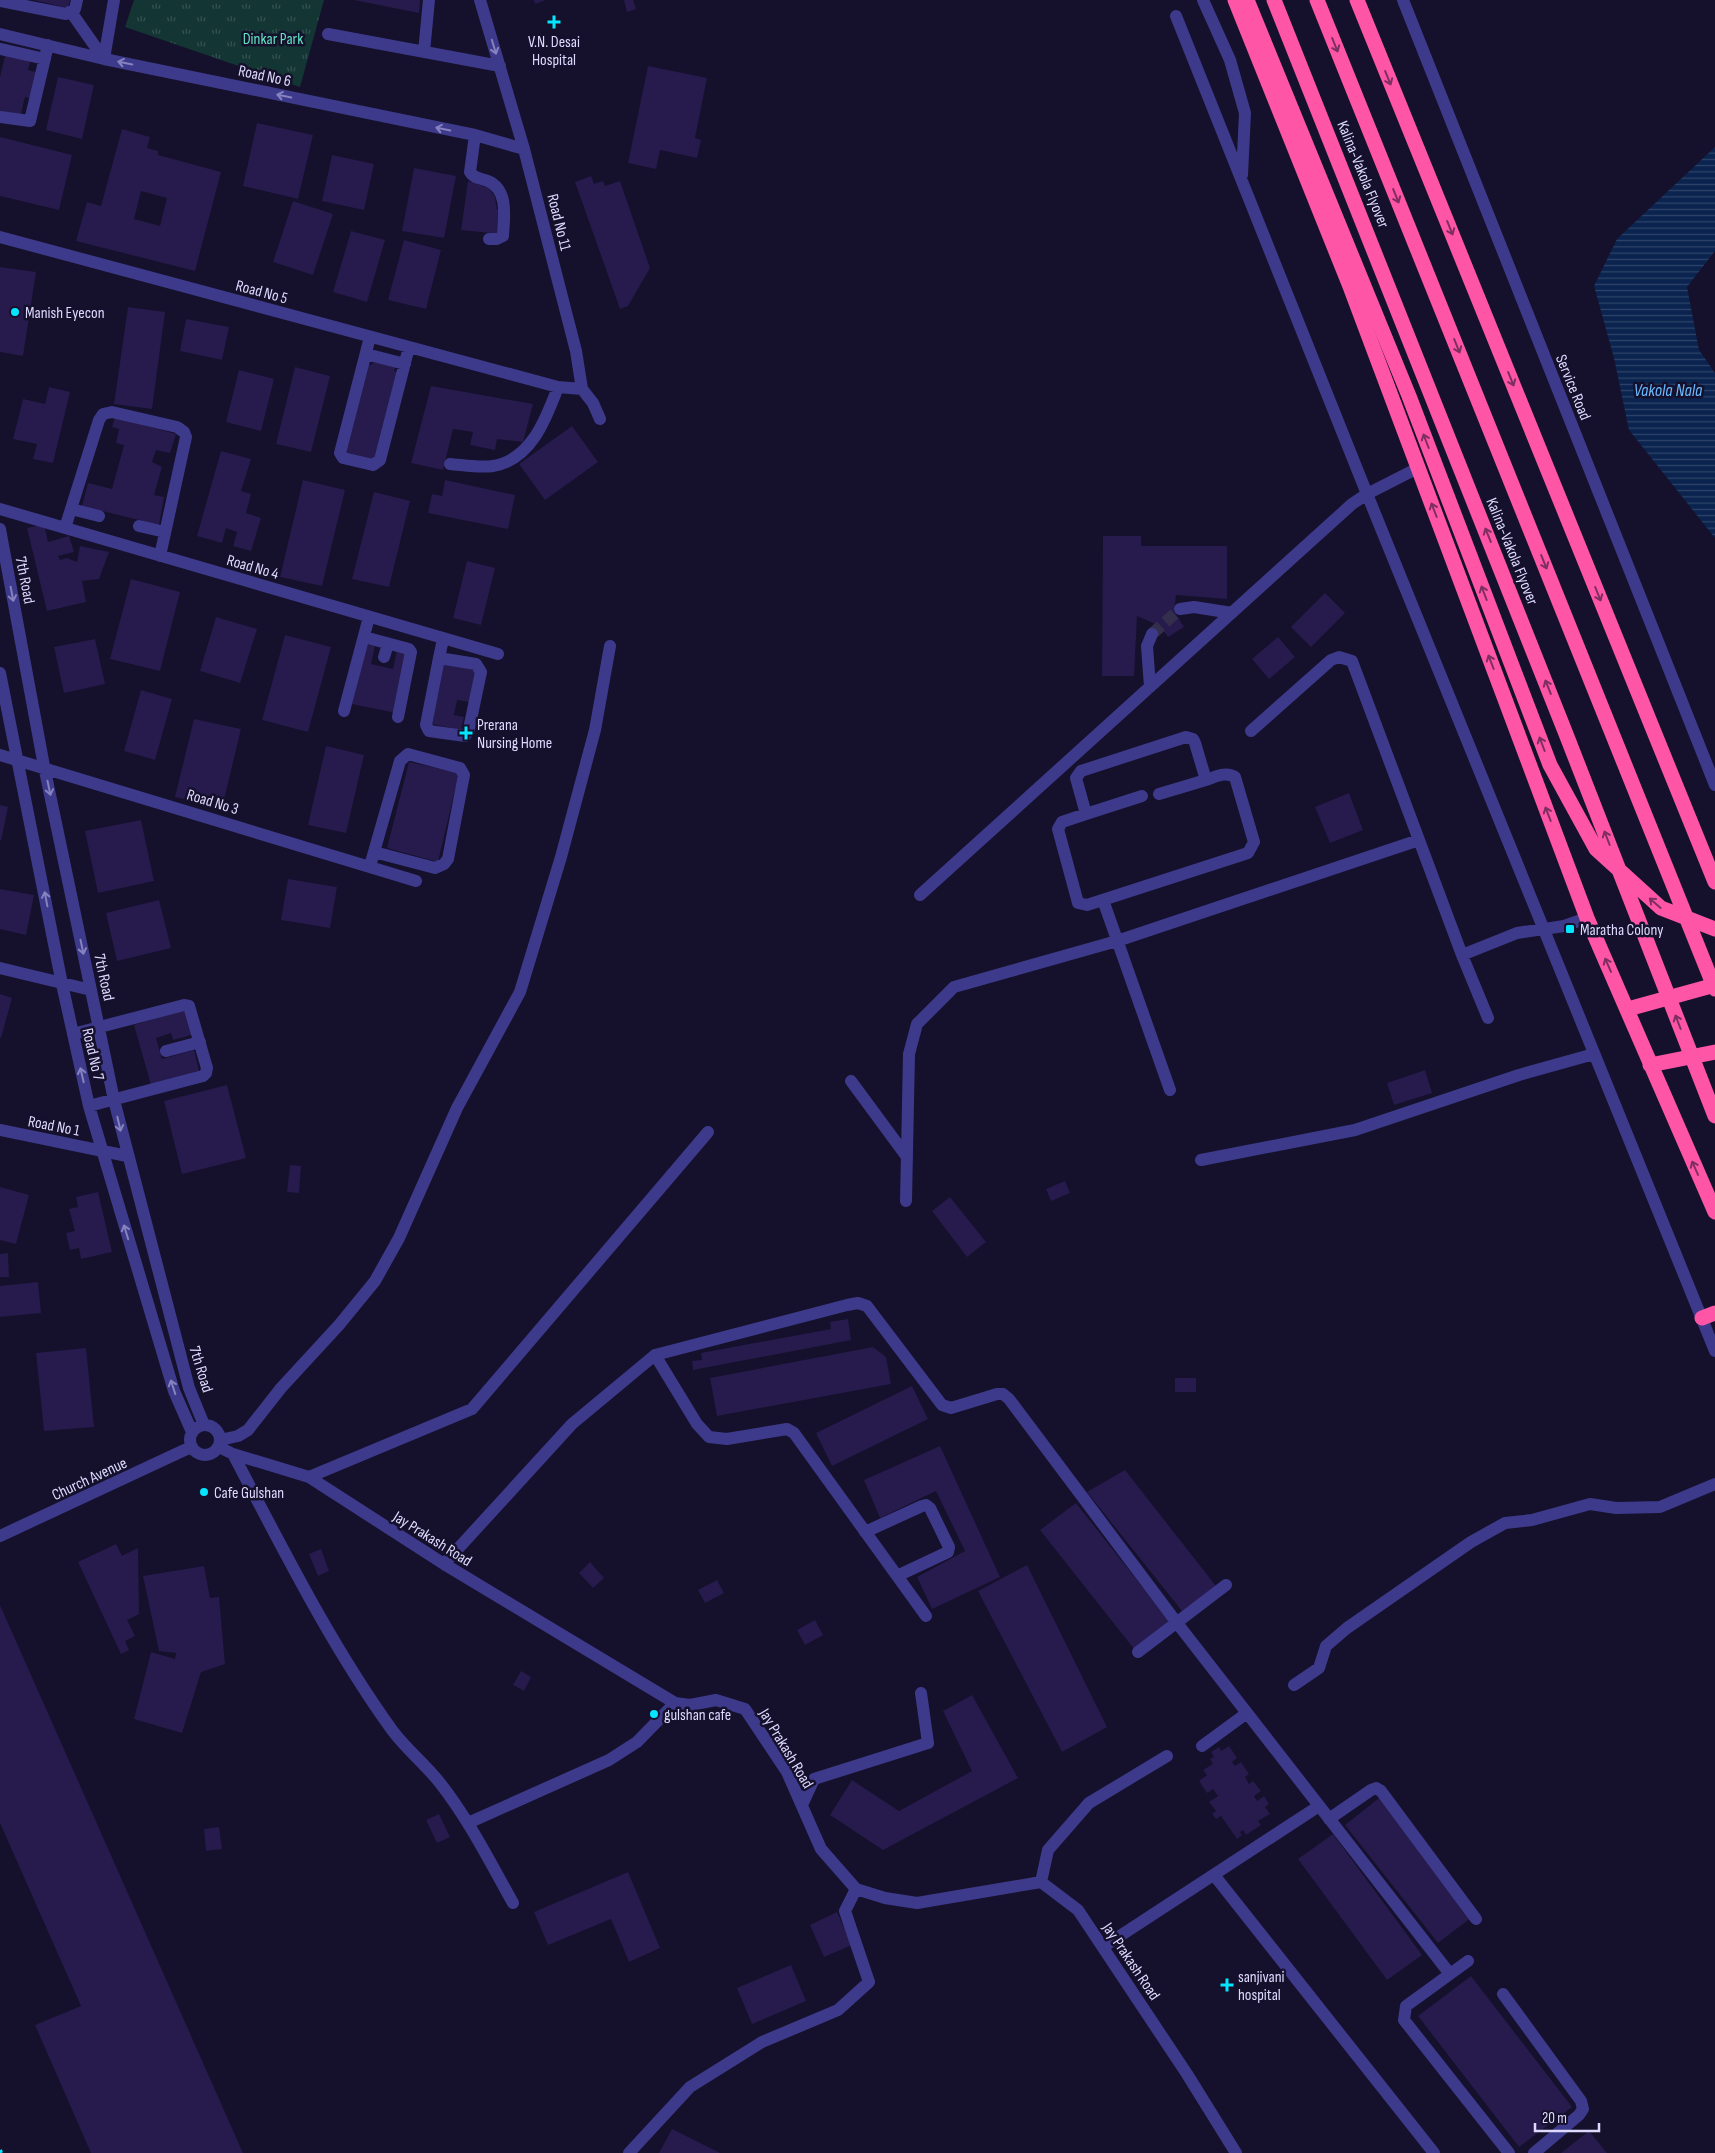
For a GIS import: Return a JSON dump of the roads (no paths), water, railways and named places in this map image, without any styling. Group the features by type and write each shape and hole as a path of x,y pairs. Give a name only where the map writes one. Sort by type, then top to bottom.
{"highway":[{"path":"1235,0 1351,289 1587,918 1715,1212"},
{"path":"1247,0 1409,396 1550,765 1596,849 1661,908 1715,929"},
{"name":"Kalina-Vakola Flyover","path":"1274,0 1545,678 1715,1116"},
{"name":"Kalina-Vakola Flyover","path":"1317,0 1715,987"},
{"path":"1357,0 1715,882"},
{"path":"1628,1010 1715,987"},
{"path":"1650,1065 1715,1052"}],"street":[{"path":"0,1 66,14 75,8 78,0"},
{"path":"104,59 114,0"},
{"path":"424,52 429,0"},
{"name":"Road No 11","path":"480,0 524,149 576,352 582,389"},
{"path":"1203,0 1230,60 1245,113 1242,180"},
{"name":"Service Road","path":"1403,0 1715,786"},
{"path":"71,12 104,59"},
{"path":"1176,16 1594,1054 1708,1316 1715,1351"},
{"path":"2,34 0,50 45,59"},
{"name":"Road No 6","path":"2,34 104,59 475,136 524,149"},
{"path":"328,34 500,66"},
{"path":"0,117 30,121 48,45"},
{"path":"475,136 470,172 475,177 490,182 499,191 505,209 503,236 497,239 490,239"},
{"name":"Road No 5","path":"0,237 558,387"},
{"path":"370,337 340,453 342,458 373,465 380,460 409,347"},
{"path":"366,354 404,364"},
{"path":"450,464 492,466 518,457 543,425 558,387 582,389 593,403 600,419"},
{"path":"65,528 99,420 103,414 112,412 177,427 184,432 186,437 160,556"},
{"path":"920,895 1343,512 1367,494 1418,468"},
{"name":"Road No 4","path":"0,509 498,654"},
{"path":"71,509 99,516"},
{"path":"139,526 165,532"},
{"name":"7th Road","path":"0,529 44,766 114,1100 127,1156 189,1388 204,1425"},
{"path":"1180,609 1194,607 1232,613"},
{"path":"344,711 369,617"},
{"path":"1150,687 1147,646 1152,634"},
{"path":"364,637 409,649 411,652 398,717"},
{"path":"439,658 476,664 481,672 469,728 465,736 429,731 426,725 439,658 443,639"},
{"path":"384,657 388,644"},
{"path":"220,1444 214,1428 204,1425 192,1432 191,1447 194,1451 203,1455 213,1454 220,1444 248,1430 281,1388 339,1326 375,1281 399,1238 457,1108 520,992 564,848 594,730 610,646"},
{"path":"1251,731 1331,660 1339,657 1352,661 1462,955 1488,1018"},
{"name":"Road No 7","path":"0,673 62,984 89,1106 174,1391 192,1432"},
{"path":"1086,814 1076,778 1081,771 1186,737 1193,739 1195,743 1206,780"},
{"path":"370,866 400,760 408,754 460,768 463,771 448,859 444,864 435,868 374,852"},
{"name":"Road No 3","path":"0,755 44,766 416,880"},
{"path":"1142,796 1062,822 1058,829 1076,899 1082,905 1103,900 1248,853 1254,842 1235,777 1230,774 1224,774 1159,794"},
{"path":"906,1201 909,1054 917,1024 954,987 1117,941 1419,840"},
{"path":"1103,900 1170,1090"},
{"path":"1462,955 1517,933 1564,926 1587,918"},
{"path":"0,968 91,990"},
{"path":"73,1034 184,1005 189,1006 207,1068 206,1073 202,1076 89,1106"},
{"path":"166,1051 200,1042"},
{"path":"1200,1160 1356,1130 1519,1075 1594,1054"},
{"path":"851,1081 907,1157"},
{"name":"Road No 1","path":"0,1130 127,1156"},
{"path":"309,1477 472,1409 708,1132"},
{"path":"444,1564 572,1424 655,1354 852,1304 858,1303 867,1306 942,1405 951,1408 997,1394 1003,1394 1009,1399 1177,1623 1450,1974"},
{"path":"655,1354 702,1432 709,1437 728,1439 787,1429 794,1434 926,1616"},
{"name":"Jay Prakash Road","path":"220,1444 233,1454 309,1477 444,1564 675,1704 690,1705 716,1700 745,1710 787,1772 822,1849 856,1889"},
{"name":"Church Avenue","path":"0,1536 191,1447"},
{"path":"233,1454 309,1596 338,1645 392,1731 440,1783 468,1822 513,1903"},
{"path":"1294,1685 1319,1668 1326,1646 1355,1623 1471,1542 1506,1523 1532,1520 1590,1504 1616,1508 1660,1507 1715,1484"},
{"path":"865,1532 922,1506 926,1505 930,1508 949,1547 948,1552 897,1576"},
{"path":"1138,1652 1226,1585"},
{"path":"802,1805 814,1779 928,1743 921,1693"},
{"path":"468,1822 609,1760 637,1742 675,1704"},
{"path":"1202,1746 1247,1713"},
{"path":"629,2153 690,2087 762,2042 838,2010 869,1982 845,1911 856,1889 885,1898 917,1904 1040,1882 1048,1850 1089,1803 1167,1756"},
{"path":"1329,1819 1371,1790 1376,1788 1381,1791 1476,1919"},
{"path":"1104,1947 1319,1806"},
{"path":"1214,1875 1434,2153"},
{"name":"Jay Prakash Road","path":"1040,1882 1078,1910 1104,1947 1236,2153"},
{"path":"1468,1961 1406,2006 1404,2020 1509,2153"},
{"path":"1503,1994 1581,2101 1582,2109 1579,2115 1534,2153"}],"water":[{"name":"Vakola Nala","path":"1715,147 1715,251 1687,287 1699,350 1715,373 1715,538 1629,430 1614,358 1594,286 1617,239"}],"tunnel":[{"path":"1152,634 1180,609"}],"place":[{"name":"V.N. Desai Hospital","path":"554,22"},
{"name":"Manish Eyecon","path":"15,312"},
{"name":"Prerana Nursing Home","path":"466,733"},
{"name":"Maratha Colony","path":"1570,929"},
{"name":"Cafe Gulshan","path":"204,1492"},
{"name":"gulshan cafe","path":"654,1714"},
{"name":"sanjivani hospital","path":"1227,1985"}],"park label":[{"name":"Dinkar Park","path":"273,38"}]}
